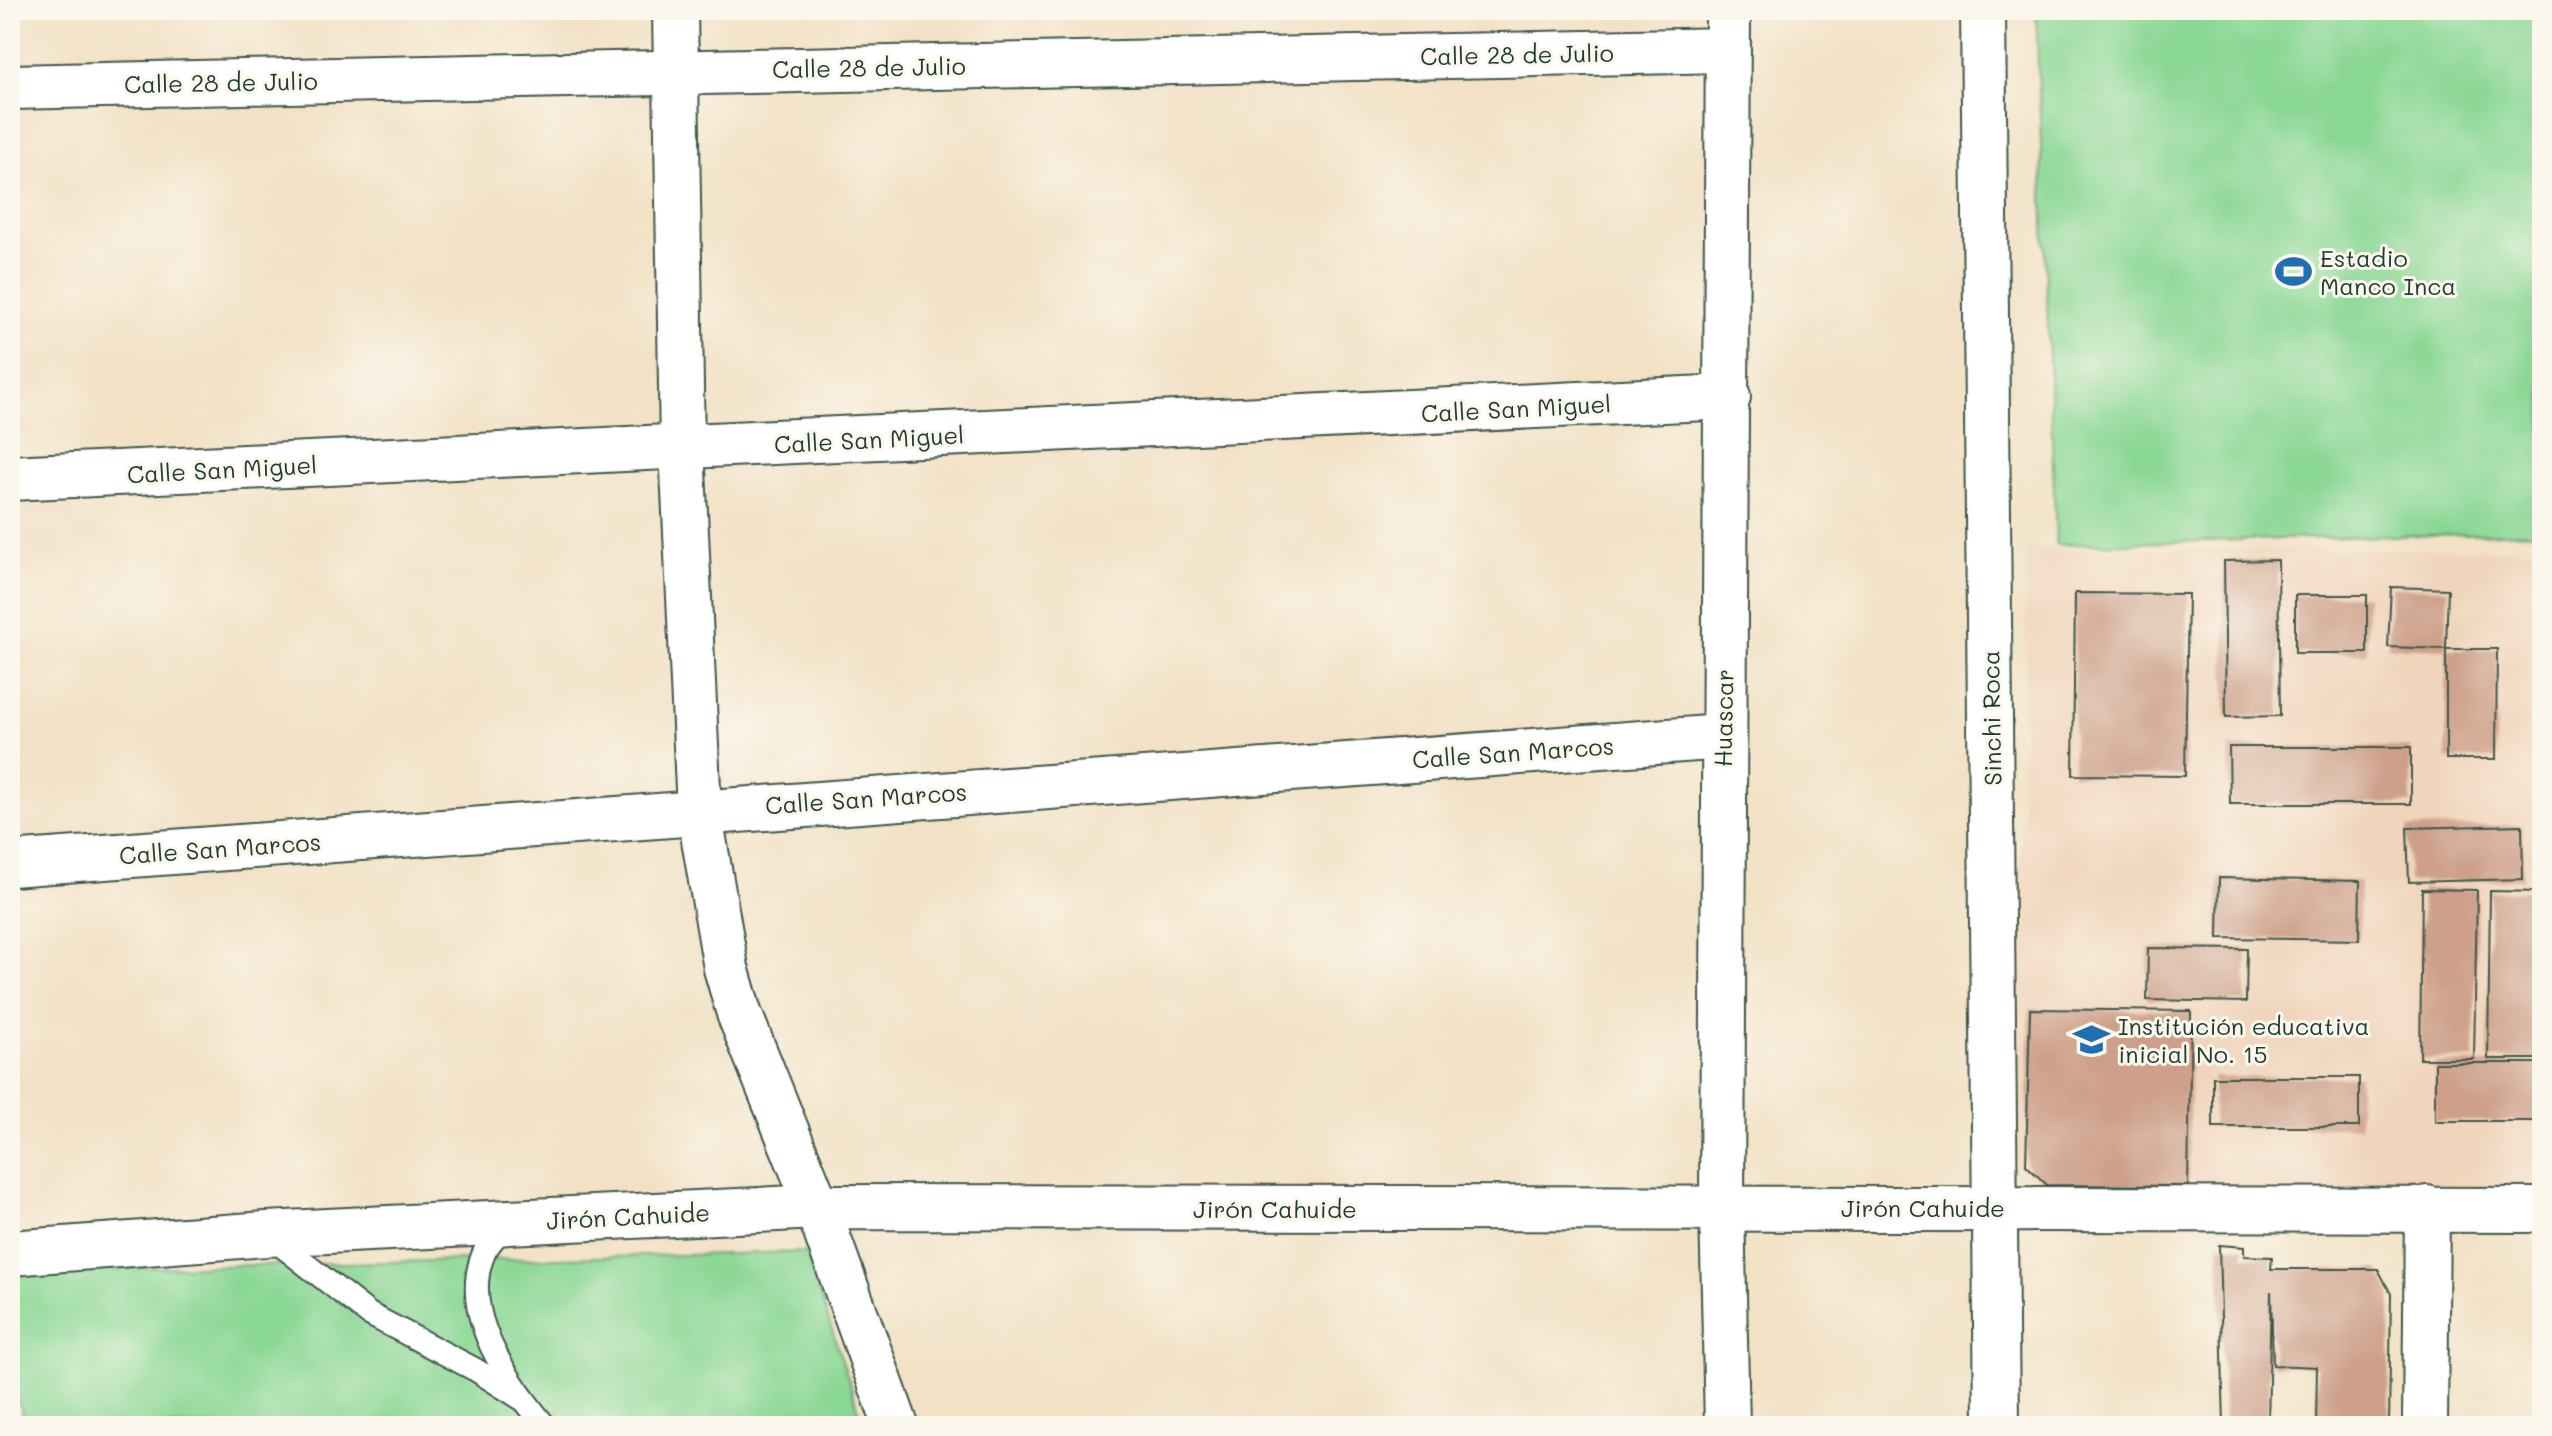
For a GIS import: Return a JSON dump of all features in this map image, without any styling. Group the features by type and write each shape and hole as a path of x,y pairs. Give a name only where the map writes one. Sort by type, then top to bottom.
{"street":[{"path":"675,10 682,448 699,810 726,968 739,1013 817,1207 896,1426"},
{"name":"Sinchi Roca","path":"1983,10 1997,1426"},
{"name":"Calle 28 de Julio","path":"10,87 676,71 1728,30"},
{"name":"Huascar","path":"1727,1426 1722,1208 1728,30"},
{"name":"Calle San Miguel","path":"10,478 1728,397"},
{"name":"Calle San Marcos","path":"10,864 699,810 1723,737"},
{"name":"Jirón Cahuide","path":"10,1253 266,1234 817,1207 2542,1210"},
{"path":"2425,1426 2427,1208"}],"lane":[{"path":"508,1222 484,1252 475,1288 478,1317 522,1399 545,1426"},
{"path":"266,1234 369,1314 476,1370 522,1399"}],"shaded area":[{"path":"2027,549 2542,549 2542,1191 2043,1188 2015,1162"}],"green space":[{"name":"Estadio Manco Inca","path":"2036,10 2542,10 2542,532 2056,545"},
{"path":"806,1252 864,1426 27,1426 10,1378 10,1271"}],"building":[{"path":"2278,560 2280,716 2226,717 2224,561"},
{"path":"2391,587 2448,589 2446,649 2388,647"},
{"path":"2075,593 2188,594 2185,776 2073,775"},
{"path":"2295,595 2367,595 2367,653 2295,653"},
{"path":"2446,649 2497,649 2496,759 2446,759"},
{"path":"2229,747 2411,747 2411,804 2230,804"},
{"path":"2522,825 2523,879 2409,882 2407,828"},
{"path":"2219,878 2360,881 2359,940 2218,938"},
{"path":"2422,889 2477,890 2474,1059 2420,1059"},
{"path":"2490,891 2542,892 2542,1059 2488,1059"},
{"path":"2148,948 2247,949 2246,1002 2147,1000"},
{"path":"2030,1009 2191,1011 2188,1186 2047,1185 2026,1165"},
{"path":"2435,1063 2542,1063 2542,1121 2435,1121"},
{"path":"2213,1077 2359,1077 2359,1127 2213,1127"},
{"path":"2219,1245 2244,1247 2244,1256 2272,1257 2271,1269 2378,1269 2391,1294 2389,1426 2316,1426 2317,1367 2273,1365 2271,1291 2268,1426 2224,1426"}],"place":[{"name":"Estadio Manco Inca","path":"2294,271"},
{"name":"Institución educativa inicial No. 15","path":"2092,1039"}]}
